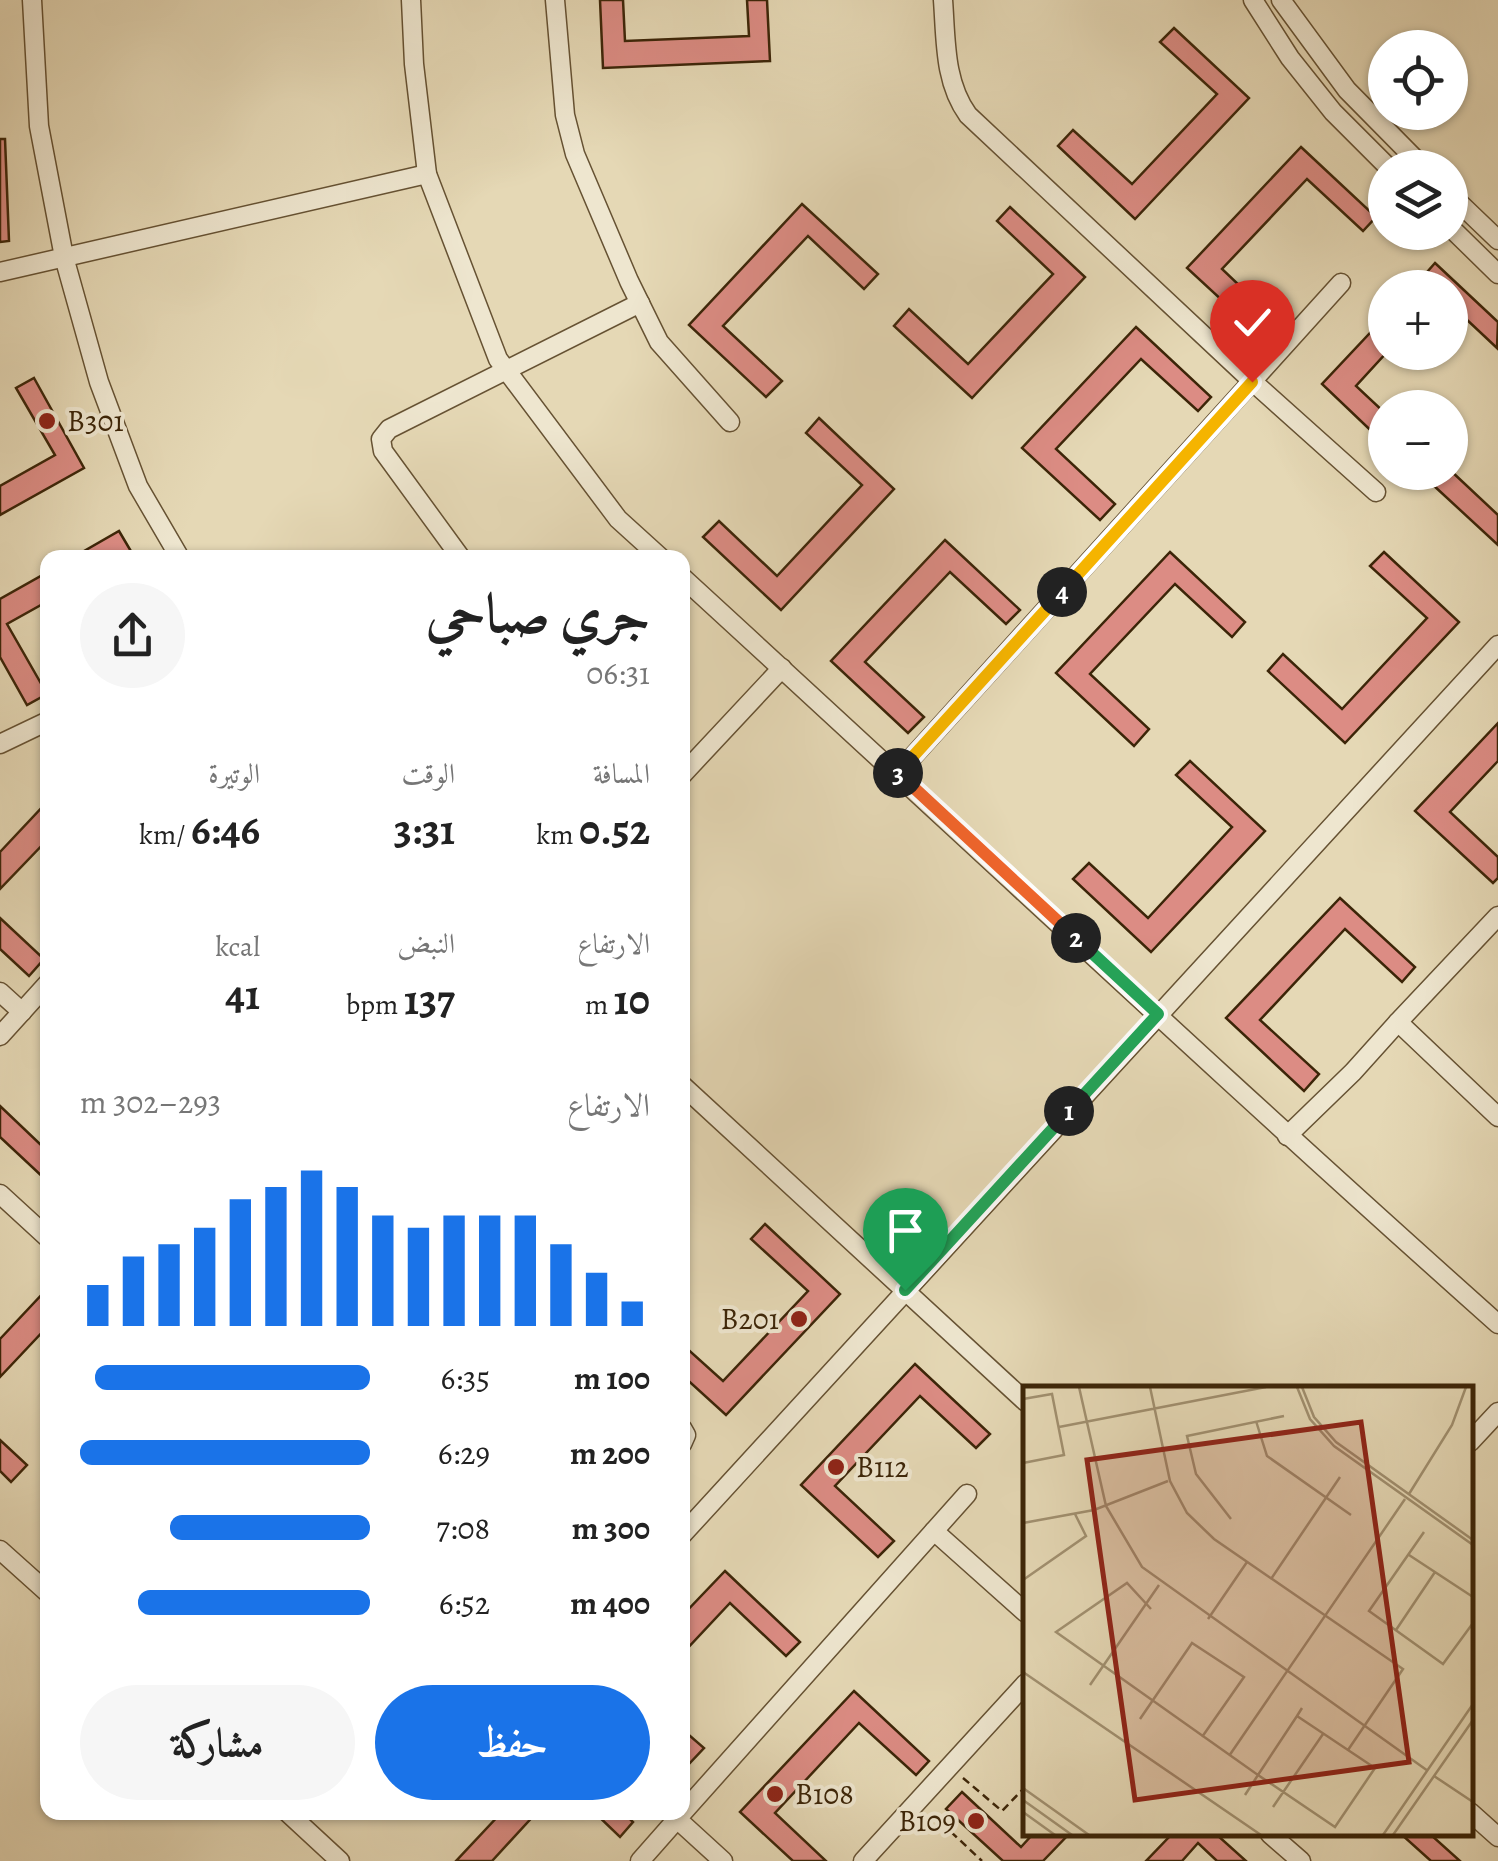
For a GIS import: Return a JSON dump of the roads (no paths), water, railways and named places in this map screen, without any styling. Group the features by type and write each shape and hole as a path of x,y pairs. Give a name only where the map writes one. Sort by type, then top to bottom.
{"street":[{"path":"32,0 40,126 64,258 99,382 138,486 175,550"},
{"path":"410,0 427,174 498,359 618,518 652,550"},
{"path":"555,0 565,114 576,154 659,342 730,422"},
{"path":"943,0 950,76 956,98 968,115 1252,382 1376,492"},
{"path":"1253,0 1290,58 1333,112 1371,150"},
{"path":"1281,0 1347,90 1406,150"},
{"path":"0,272 427,174"},
{"path":"1468,211 1498,240"},
{"path":"1468,245 1498,274"},
{"path":"897,774 1341,283"},
{"path":"455,550 384,450 382,438 388,429 640,304"},
{"path":"690,584 1287,1136 1498,1324"},
{"path":"690,1526 1498,645"},
{"path":"690,766 782,668"},
{"path":"0,744 40,725"},
{"path":"1287,1136 1354,1072 1498,916"},
{"path":"0,992 22,1012"},
{"path":"0,1036 40,992"},
{"path":"1398,1022 1498,1117"},
{"path":"690,1092 1023,1399"},
{"path":"0,1194 40,1231"},
{"path":"1473,1439 1498,1412"},
{"path":"690,1797 966,1494"},
{"path":"934,1530 1023,1610"},
{"path":"0,1550 40,1586"},
{"path":"864,1861 1023,1686"},
{"path":"1473,1815 1498,1837"},
{"path":"296,1820 340,1861"},
{"path":"640,1861 670,1820"},
{"path":"677,1820 723,1861"},
{"path":"1272,1836 1300,1861"}],"place":[{"name":"B301","path":"47,421"},
{"name":"B201","path":"799,1319"},
{"name":"B112","path":"836,1467"},
{"name":"B108","path":"775,1794"},
{"name":"B109","path":"976,1821"}]}
